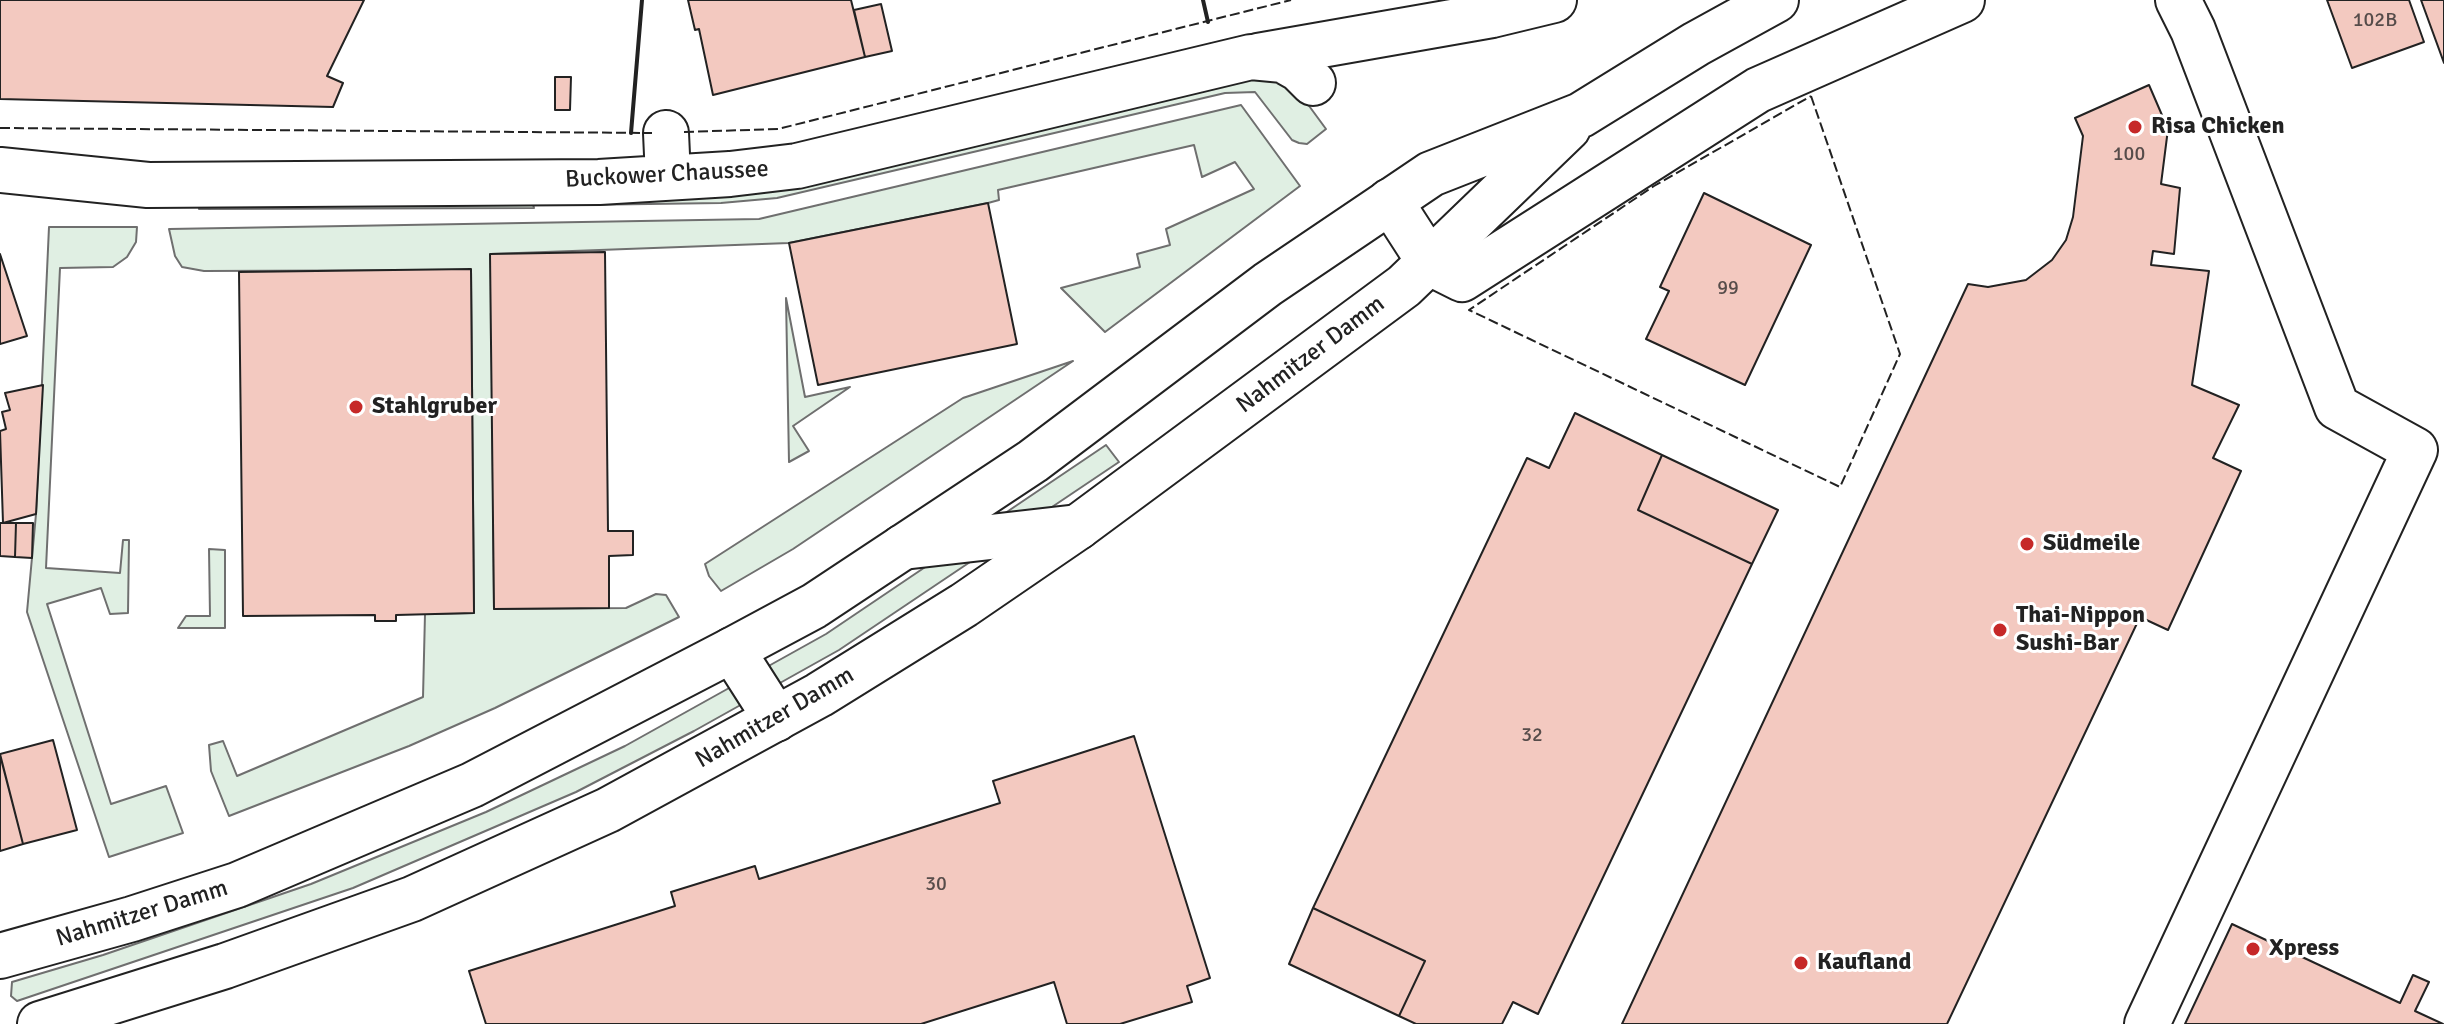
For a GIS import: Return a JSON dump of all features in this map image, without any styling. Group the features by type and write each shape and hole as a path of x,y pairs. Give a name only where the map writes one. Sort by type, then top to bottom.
{"main road":[{"path":"1251,57 1492,15 1554,0"},
{"path":"1446,271 1390,201 1431,174 1581,115 1696,44 1776,0"},
{"path":"1446,271 1758,90 1962,0"},
{"path":"2147,1024 2415,450 2337,407 2193,30 2178,0"},
{"name":"Buckower Chaussee","path":"0,170 148,185 599,182 797,166 1251,57 1283,60 1299,69 1313,83"},
{"path":"1446,271 1581,115"},
{"path":"666,133 668,177"},
{"name":"Nahmitzer Damm","path":"0,956 132,919 237,885 472,785 814,606 1033,461 1268,284 1390,201"},
{"name":"Nahmitzer Damm","path":"40,1024 225,966 412,899 594,817 776,719 964,605 1446,271"},
{"path":"903,547 1078,527"},
{"path":"732,650 776,719"}],"green space":[{"path":"1243,77 1283,81 1304,99 1326,129 1307,144 1299,143 1292,140 1255,92 1225,93 777,198 721,203 577,205 579,197"},
{"path":"1241,105 1300,186 1105,332 1061,288 1140,267 1137,254 1170,245 1166,229 1254,189 1235,162 1202,177 1194,145 998,190 999,200 988,203 789,243 491,254 494,609 626,608 656,594 666,595 679,617 495,708 409,746 229,816 211,771 209,745 223,741 237,776 423,697 425,614 474,613 471,270 204,271 182,267 175,256 169,229 759,219"},
{"path":"531,197 534,208 199,209 199,201"},
{"path":"49,227 137,227 136,242 127,257 113,267 60,268 46,568 120,573 123,540 129,540 128,613 110,614 101,588 47,604 111,804 166,786 183,833 109,857 27,612 36,514"},
{"path":"786,298 805,397 850,387 793,426 809,451 789,462"},
{"path":"1073,361 793,549 721,591 709,576 705,564 963,398"},
{"path":"1106,445 1119,462 839,650 576,792 353,888 17,1001 11,996 12,982 103,955 311,884 486,812 625,746 826,634"},
{"path":"209,549 225,550 225,628 178,628 186,616 210,616"}],"building":[{"path":"0,0 364,0 327,76 343,83 333,107 0,99"},
{"path":"688,0 851,0 865,57 713,95 699,29 695,30"},
{"path":"2327,0 2409,0 2424,42 2352,68"},
{"path":"2421,0 2444,0 2444,63"},
{"path":"881,4 892,51 865,57 854,10"},
{"path":"555,77 571,77 570,110 555,110"},
{"name":"Südmeile","path":"2149,85 2168,129 2161,184 2180,188 2174,254 2153,251 2151,265 2209,271 2192,385 2239,405 2213,458 2241,471 2168,630 2140,617 1947,1024 1622,1024 1968,284 1988,287 2026,280 2052,260 2066,240 2073,217 2083,136 2075,118"},
{"path":"1704,193 1811,245 1745,385 1646,339 1669,291 1660,287"},
{"path":"988,203 1017,344 818,385 789,243"},
{"path":"605,252 608,531 633,531 633,555 609,556 609,608 494,609 490,254"},
{"path":"0,254 27,336 0,344"},
{"name":"Stahlgruber","path":"471,269 474,613 396,615 396,621 375,621 375,615 243,616 239,272"},
{"path":"43,385 36,514 3,523 0,431 6,429 2,412 10,410 5,393"},
{"path":"1575,413 1662,455 1638,510 1752,564 1538,1014 1513,1002 1502,1024 1416,1024 1399,1016 1425,961 1313,908 1527,458 1549,468"},
{"path":"1662,455 1778,510 1752,564 1638,510"},
{"path":"0,523 16,523 15,557 0,556"},
{"path":"16,523 33,523 32,558 15,557"},
{"path":"1134,736 1210,978 1187,986 1192,1002 1120,1024 1067,1024 1054,982 921,1024 486,1024 469,971 675,906 671,892 755,866 759,879 1000,803 993,781"},
{"path":"53,740 77,830 23,844 0,754"},
{"path":"0,755 23,844 0,851"},
{"path":"1313,908 1425,961 1399,1016 1289,964"},
{"name":"Xpress","path":"2232,924 2400,1003 2413,975 2429,982 2415,1011 2443,1024 2185,1024"}],"fence":[{"path":"684,132 778,129 1291,0"},
{"path":"1811,96 1900,354 1840,487 1469,310 1654,186 1811,96"},
{"path":"0,128 652,133"}],"wall":[{"path":"631,133 642,0"},
{"path":"1203,0 1208,22"}],"place":[{"name":"Risa Chicken","path":"2135,127"},
{"name":"Stahlgruber","path":"356,407"},
{"name":"Südmeile","path":"2027,544"},
{"name":"Thai-Nippon Sushi-Bar","path":"2000,630"},
{"name":"Xpress","path":"2253,949"},
{"name":"Kaufland","path":"1801,963"}]}
